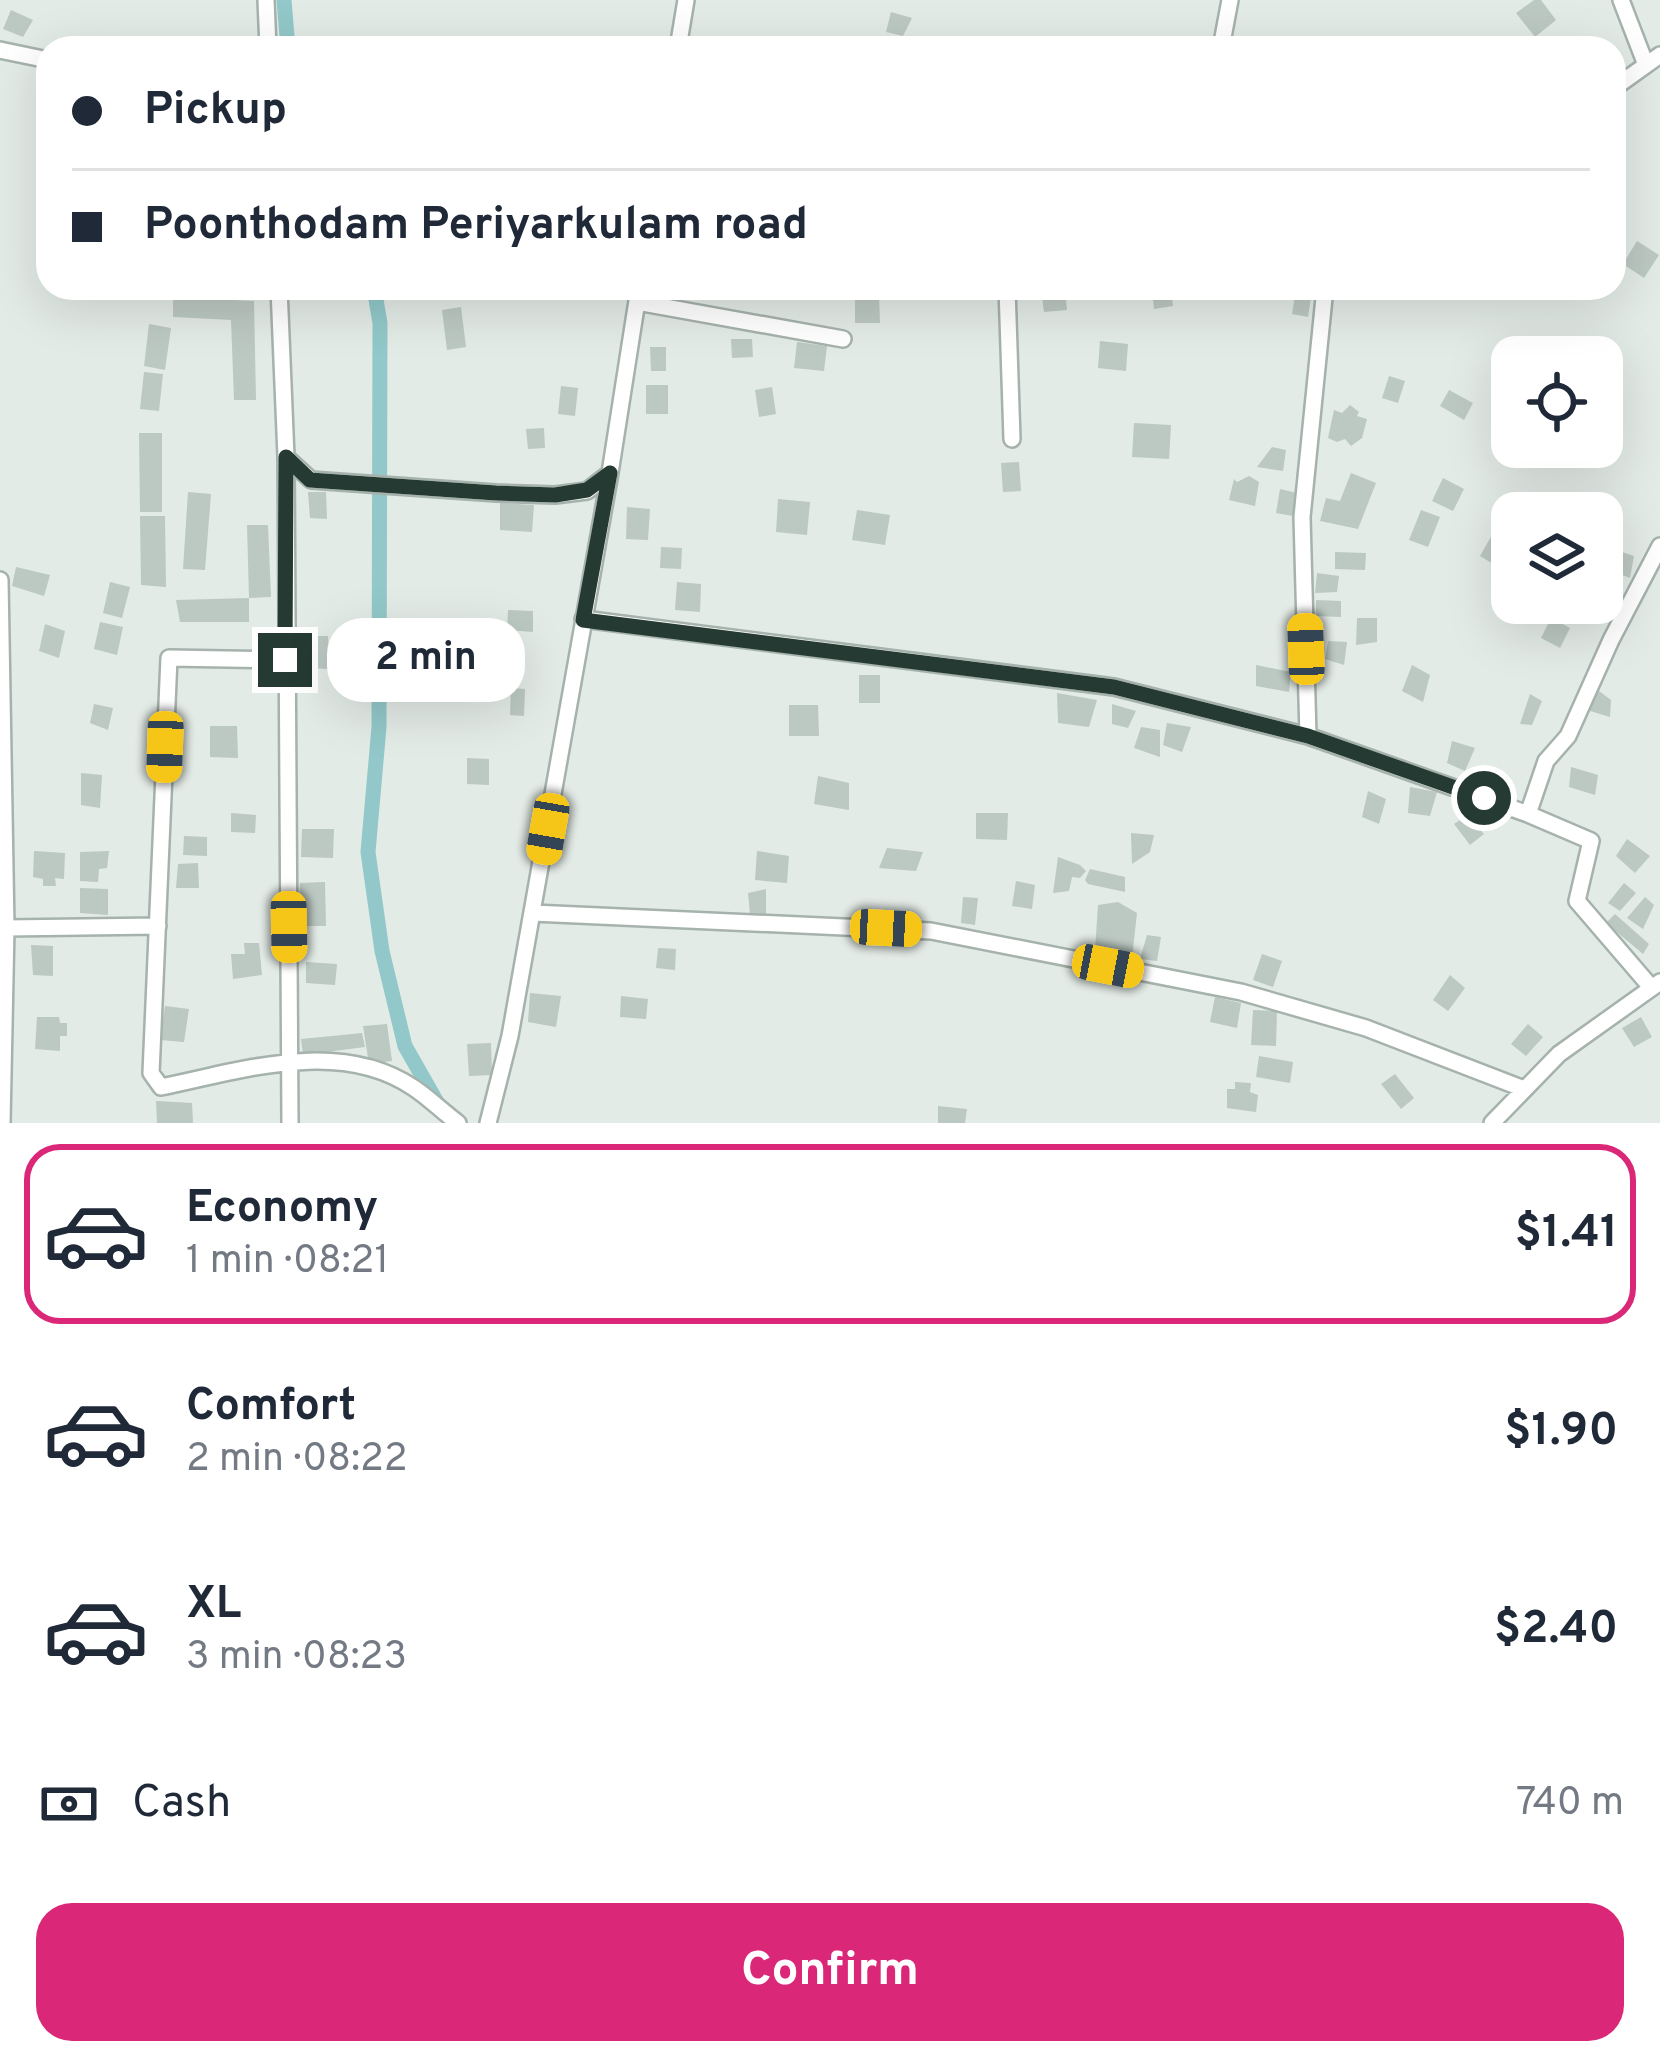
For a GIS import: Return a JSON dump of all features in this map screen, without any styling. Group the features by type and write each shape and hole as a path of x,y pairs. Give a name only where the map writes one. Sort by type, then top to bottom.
{"street":[{"path":"266,0 268,36"},
{"path":"680,36 686,0"},
{"path":"1223,36 1229,0"},
{"path":"1621,0 1653,60 1626,79"},
{"path":"0,50 36,58"},
{"path":"279,300 286,457 290,1123"},
{"path":"488,1123 533,913 637,300"},
{"path":"661,300 843,339"},
{"path":"1006,300 1012,439"},
{"path":"1308,736 1302,517 1324,300"},
{"path":"286,457 310,480 555,495 587,490 610,473"},
{"path":"1528,814 1546,761 1568,736 1660,546"},
{"path":"0,580 6,928 2,1123"},
{"path":"583,620 1114,687 1308,736 1591,841 1576,902 1655,984 1559,1054 1501,1120"},
{"path":"285,660 170,658 151,1073 161,1088 291,1061 346,1064 413,1087 458,1123"},
{"path":"533,913 931,931 1241,992 1366,1028 1525,1089"},
{"path":"6,928 158,926"}],"building":[{"path":"1541,0 1556,20 1534,36 1516,13"},
{"path":"11,10 33,20 23,37 3,29"},
{"path":"891,12 912,18 903,36 886,32"},
{"path":"1637,241 1659,255 1644,278 1626,266"},
{"path":"173,300 254,301 256,400 234,400 231,320 173,317"},
{"path":"855,300 879,300 880,323 855,323"},
{"path":"1042,300 1066,300 1067,310 1044,312"},
{"path":"1153,300 1172,300 1173,306 1154,309"},
{"path":"1294,300 1311,300 1308,317 1292,314"},
{"path":"461,307 466,347 447,350 442,310"},
{"path":"149,324 171,328 165,370 144,366"},
{"path":"731,339 752,339 753,357 732,358"},
{"path":"1100,341 1128,344 1126,371 1098,368"},
{"path":"797,342 827,346 824,371 794,368"},
{"path":"650,347 666,347 666,371 651,371"},
{"path":"144,372 163,374 159,411 140,409"},
{"path":"1389,376 1405,381 1398,403 1382,398"},
{"path":"646,385 668,385 668,414 646,414"},
{"path":"561,386 578,388 575,416 558,414"},
{"path":"772,387 776,414 759,417 755,390"},
{"path":"1449,390 1473,403 1464,420 1440,406"},
{"path":"1350,405 1359,412 1357,416 1367,419 1362,438 1351,446 1345,439 1328,438 1334,410 1342,413"},
{"path":"1134,423 1171,425 1169,459 1132,457"},
{"path":"544,428 545,448 528,449 526,429"},
{"path":"139,433 162,433 162,512 140,512"},
{"path":"1272,447 1286,450 1283,471 1257,467"},
{"path":"1019,462 1021,491 1003,492 1001,463"},
{"path":"1351,473 1376,483 1358,529 1320,521 1326,498 1340,501"},
{"path":"1249,476 1259,482 1255,506 1229,500 1234,479"},
{"path":"1443,478 1464,489 1453,511 1432,501"},
{"path":"1280,489 1297,493 1293,516 1276,513"},
{"path":"188,492 211,494 205,570 183,569"},
{"path":"308,492 326,492 327,519 310,518"},
{"path":"778,499 810,502 807,535 776,532"},
{"path":"500,503 534,505 532,532 500,530"},
{"path":"627,507 650,509 648,540 626,539"},
{"path":"857,510 890,515 885,545 852,540"},
{"path":"1421,510 1440,517 1428,547 1409,540"},
{"path":"140,516 165,516 166,587 141,585"},
{"path":"247,525 268,525 271,597 249,598"},
{"path":"1491,537 1491,563 1480,556"},
{"path":"661,547 682,548 681,569 660,568"},
{"path":"1335,552 1366,553 1365,570 1335,569"},
{"path":"1623,552 1634,556 1630,578 1623,575"},
{"path":"16,567 50,575 44,596 12,586"},
{"path":"1317,573 1339,576 1337,592 1315,593"},
{"path":"110,582 130,587 122,618 103,613"},
{"path":"677,582 701,584 700,612 675,610"},
{"path":"249,598 249,622 180,622 176,600"},
{"path":"1316,600 1341,601 1341,617 1316,616"},
{"path":"508,610 533,611 533,632 507,630"},
{"path":"1357,618 1377,618 1377,642 1356,645"},
{"path":"100,622 123,627 117,655 94,649"},
{"path":"45,624 65,631 59,658 39,651"},
{"path":"1548,624 1570,628 1560,648 1541,638"},
{"path":"303,636 328,636 330,669 304,668"},
{"path":"519,641 523,663 506,666 502,645"},
{"path":"1328,641 1347,642 1344,665 1325,659"},
{"path":"1256,665 1291,672 1289,692 1256,686"},
{"path":"1412,665 1430,675 1423,702 1402,691"},
{"path":"859,675 880,675 880,703 859,703"},
{"path":"511,688 525,689 524,716 510,715"},
{"path":"1595,688 1611,700 1610,717 1587,710"},
{"path":"1057,693 1097,700 1089,727 1058,723"},
{"path":"1530,694 1542,701 1532,725 1520,724"},
{"path":"94,704 113,708 108,730 90,723"},
{"path":"1112,704 1136,711 1128,728 1112,724"},
{"path":"789,705 818,705 819,736 789,736"},
{"path":"1167,723 1191,727 1182,752 1163,745"},
{"path":"210,726 237,726 238,758 210,757"},
{"path":"1141,727 1160,730 1160,757 1134,748"},
{"path":"1452,741 1475,748 1465,771 1447,763"},
{"path":"467,758 489,759 489,785 467,784"},
{"path":"1571,767 1598,775 1595,795 1569,787"},
{"path":"81,773 102,775 100,808 81,805"},
{"path":"818,776 849,783 849,810 814,804"},
{"path":"1410,787 1437,792 1430,816 1408,813"},
{"path":"1368,791 1386,799 1379,824 1362,817"},
{"path":"231,813 256,815 255,833 231,832"},
{"path":"976,813 1008,813 1007,840 976,839"},
{"path":"1467,815 1484,834 1470,845 1454,824"},
{"path":"302,829 334,829 333,858 301,857"},
{"path":"1131,833 1154,835 1150,852 1132,864"},
{"path":"184,836 207,837 207,856 183,855"},
{"path":"1627,839 1650,856 1635,873 1616,856"},
{"path":"887,848 923,852 916,871 879,868"},
{"path":"34,851 65,853 64,879 55,878 56,886 43,886 43,879 33,877"},
{"path":"109,851 107,868 99,869 98,882 80,881 80,852"},
{"path":"757,851 789,856 787,883 755,880"},
{"path":"1058,857 1086,871 1080,878 1072,877 1069,891 1053,893"},
{"path":"198,863 199,888 176,888 178,864"},
{"path":"1090,869 1125,877 1125,892 1088,884"},
{"path":"1016,881 1035,885 1032,909 1012,906"},
{"path":"325,882 326,926 298,926 300,883"},
{"path":"1624,883 1636,893 1620,911 1608,903"},
{"path":"80,888 108,889 108,915 80,913"},
{"path":"766,889 766,916 750,914 748,893"},
{"path":"963,897 978,898 975,925 961,923"},
{"path":"1645,897 1654,905 1643,929 1627,918"},
{"path":"1118,902 1137,913 1132,958 1095,950 1098,905"},
{"path":"1615,914 1649,944 1643,954 1606,923"},
{"path":"1147,935 1161,937 1157,961 1140,959"},
{"path":"244,943 259,943 262,975 233,979 231,954 245,954"},
{"path":"31,945 53,946 53,976 33,975"},
{"path":"658,948 676,949 675,970 656,968"},
{"path":"1262,954 1282,961 1273,987 1253,980"},
{"path":"306,962 337,964 335,985 306,983"},
{"path":"1450,975 1465,988 1448,1011 1433,1000"},
{"path":"530,993 561,996 556,1027 528,1022"},
{"path":"621,996 648,999 646,1019 620,1017"},
{"path":"1215,997 1241,1003 1237,1028 1210,1022"},
{"path":"165,1006 189,1009 184,1042 160,1040"},
{"path":"1253,1010 1277,1011 1276,1046 1251,1045"},
{"path":"37,1017 59,1017 60,1023 67,1023 67,1036 60,1036 60,1051 35,1049"},
{"path":"1641,1017 1652,1037 1634,1047 1622,1028"},
{"path":"387,1024 392,1061 369,1064 363,1026"},
{"path":"1528,1024 1543,1037 1526,1056 1511,1044"},
{"path":"362,1033 365,1047 303,1055 301,1039"},
{"path":"491,1043 492,1075 469,1076 467,1044"},
{"path":"1259,1056 1293,1062 1290,1083 1256,1077"},
{"path":"1395,1074 1414,1098 1401,1109 1381,1084"},
{"path":"1235,1082 1251,1083 1250,1092 1258,1095 1256,1112 1227,1108 1227,1089 1235,1089"},
{"path":"156,1101 192,1103 193,1123 157,1123"},
{"path":"938,1106 967,1109 965,1123 938,1123"}],"waterway":[{"path":"284,0 287,36"},
{"path":"376,300 380,323 379,727 368,852 382,951 405,1046 438,1104"}],"route":[{"path":"285,660 286,457 310,480 496,493 555,495 587,490 610,473 583,620 1114,687 1308,736 1484,798"}]}
